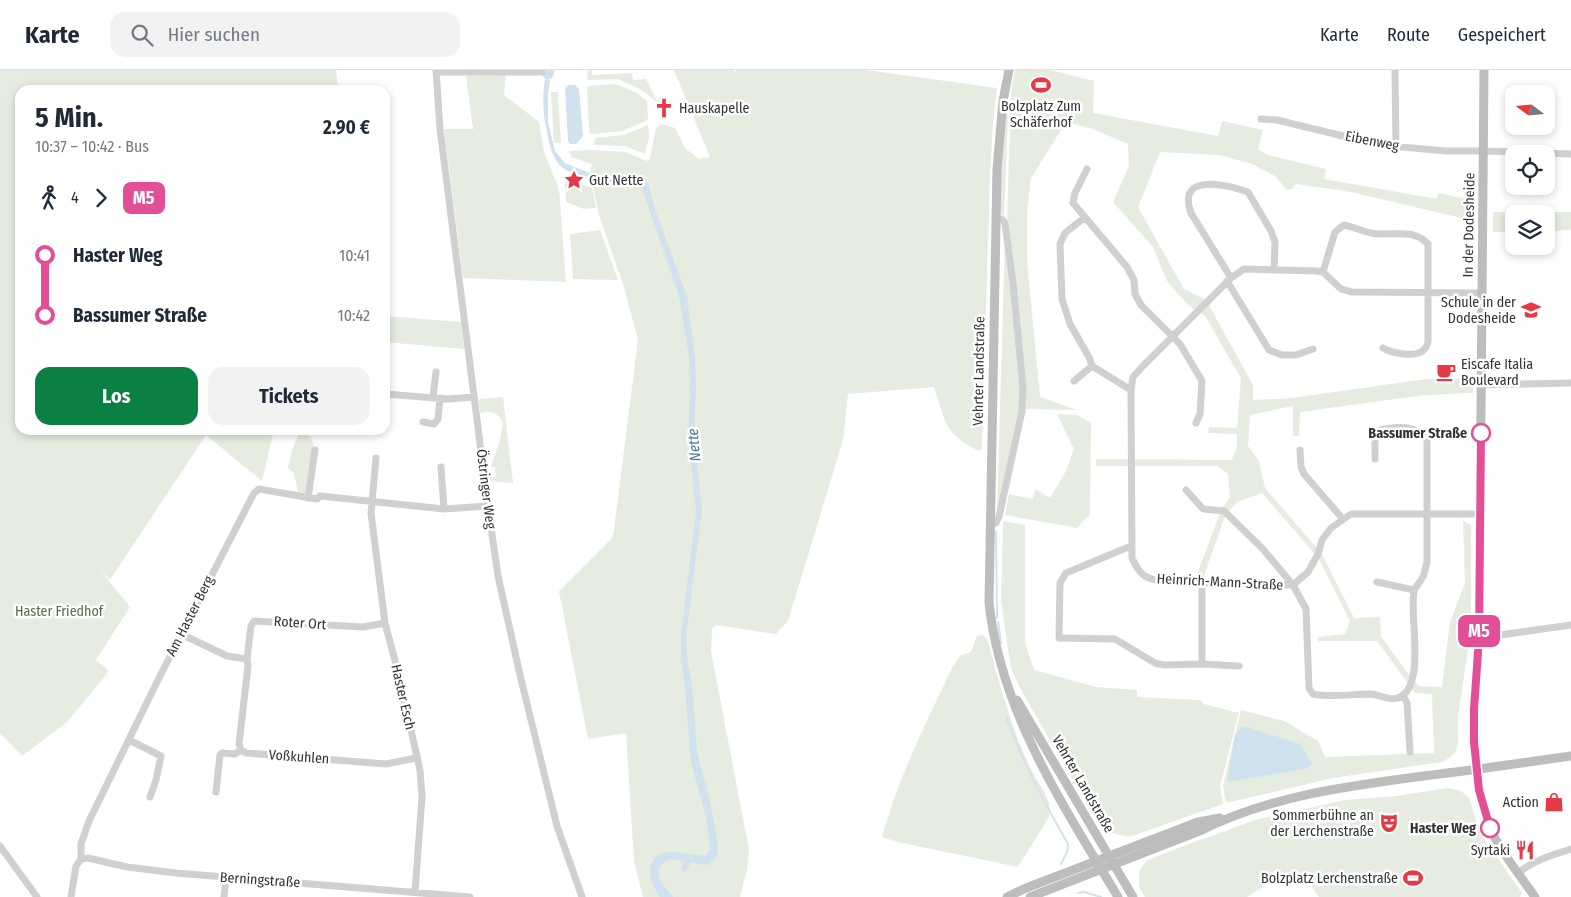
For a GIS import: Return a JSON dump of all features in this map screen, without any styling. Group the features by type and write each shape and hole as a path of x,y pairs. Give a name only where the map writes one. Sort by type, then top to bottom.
{"street":[{"name":"Vehrter Landstraße","path":"1009,70 998,138 990,526 989,602 991,622 1008,685 1030,746 1118,897"},
{"path":"1395,70 1396,147"},
{"name":"In der Dodesheide","path":"1484,70 1479,638 1474,709 1476,770 1479,790 1490,828 1497,843 1535,897"},
{"name":"Östringer Weg","path":"542,72 436,71 439,120 498,576 557,826 582,897"},
{"name":"Eibenweg","path":"1261,119 1276,120 1380,145 1396,147 1446,151 1571,154"},
{"path":"1087,169 1074,193 1073,203 1127,267 1134,280 1135,294 1141,305 1180,344 1202,381 1200,414 1196,423"},
{"path":"1274,269 1275,242 1271,231 1248,192 1229,186 1201,184 1193,189 1189,195 1188,203 1191,213 1269,350 1282,355 1296,355 1313,349"},
{"name":"Vehrter Landstraße","path":"990,526 996,524 999,517 1022,411 1020,352 1005,224 1003,220 996,217"},
{"path":"1084,218 1065,233 1060,244 1062,299 1070,324 1092,366 1106,377 1131,390 1133,378 1141,368 1229,280 1244,269 1323,272 1341,289 1352,292 1482,293"},
{"path":"1323,272 1335,232 1344,225 1370,233 1414,234 1428,244 1429,292 1428,342 1426,348 1416,354 1391,353 1383,348"},
{"path":"1074,381 1092,366"},
{"path":"423,422 434,424 438,419 436,372"},
{"path":"1481,385 1571,383"},
{"name":"Heinrich-Mann-Straße","path":"1131,390 1132,558 1141,573 1150,579 1165,582 1293,586 1308,572 1318,554 1322,540 1342,518"},
{"path":"390,392 437,398 474,397"},
{"path":"1293,586 1306,609 1309,688 1313,694 1322,696 1374,694 1387,699 1403,695 1412,682 1414,660 1414,590 1423,577 1426,563 1428,514 1427,436 1420,431 1402,426 1380,430 1375,439 1375,459"},
{"path":"315,450 308,498 317,499 320,496 371,503 444,509 488,506"},
{"path":"1300,450 1301,467 1304,474 1342,518 1351,514 1480,514"},
{"name":"Haster Esch","path":"376,458 375,481 371,503 385,623 420,770 422,797 415,892"},
{"path":"442,467 444,509"},
{"name":"Am Haster Berg","path":"71,897 76,866 81,859 81,844 85,832 181,634 254,494 259,489 308,498"},
{"name":"Heinrich-Mann-Straße","path":"1186,490 1203,509 1224,511 1262,548 1293,586"},
{"path":"1131,546 1066,574 1060,583 1059,638 1115,639 1155,663 1164,665 1202,664 1239,666"},
{"path":"1202,582 1202,664"},
{"path":"1377,582 1414,590"},
{"name":"Roter Ort","path":"241,750 247,660 251,626 254,621 363,627 385,623"},
{"path":"1479,638 1571,625"},
{"path":"181,634 227,656 247,660"},
{"name":"Vehrter Landstraße","path":"1008,685 1133,897"},
{"path":"1403,695 1407,703 1410,752"},
{"path":"129,740 161,756 150,797"},
{"name":"Voßkuhlen","path":"216,792 220,755 222,753 236,754 241,750 246,753 386,764 416,758"},
{"path":"1030,897 1202,830 1228,817 1260,806 1379,782 1571,756"},
{"path":"1007,897 1198,822 1228,817"},
{"path":"0,846 37,897"},
{"path":"1518,873 1548,856 1571,849"},
{"name":"Berningstraße","path":"81,859 88,858 148,870 226,878 470,897"},
{"path":"224,897 226,878"}],"green space":[{"name":"Haster Friedhof","path":"0,70 336,70 338,85 15,85 15,435 206,435 110,580 100,570 130,607 96,660 109,671 67,722 22,756 0,733"},
{"path":"588,70 592,70 592,75 632,73 633,80 646,79 658,103 640,89 618,79 589,80 587,79"},
{"path":"674,70 734,70 735,72 736,70 866,70 997,88 990,175 982,448 979,451 967,445 952,432 944,418 934,387 848,394 843,440 788,621 776,634 716,625 712,629 711,651 749,850 747,869 740,897 643,897 634,861 626,733 588,739 559,591 613,537 638,340 623,284 599,215 590,172 592,164 571,157 569,151 625,152 647,161 650,158 656,128 662,124 675,128 685,148 699,159 710,157"},
{"path":"1015,70 1050,70 1094,81 1093,113 1218,136 1222,121 1263,130 1258,149 1268,155 1326,169 1324,179 1437,199 1438,193 1475,201 1474,221 1351,192 1296,184 1292,189 1286,189 1275,176 1252,164 1220,155 1160,152 1138,207 1184,289 1206,300 1253,385 1253,400 1292,398 1426,379 1473,378 1473,393 1425,395 1300,412 1299,436 1293,436 1293,406 1250,415 1248,446 1259,461 1265,488 1322,554 1354,618 1380,617 1381,636 1419,686 1442,687 1450,622 1465,583 1463,521 1471,525 1471,629 1458,716 1457,749 1451,757 1442,762 1333,778 1226,803 1223,786 1241,710 1284,721 1318,741 1325,757 1434,753 1432,694 1415,693 1377,641 1318,641 1318,637 1345,634 1350,621 1319,559 1262,493 1237,502 1225,516 1203,579 1195,579 1222,508 1230,498 1228,474 1218,466 1096,466 1096,459 1232,460 1237,447 1237,434 1208,433 1209,427 1237,428 1241,378 1205,316 1188,305 1167,281 1153,247 1113,202 1129,166 1128,144 1093,129 1066,122 1031,178 1027,211 1027,261 1040,397 1077,410 1019,409 997,514 1005,237 1011,91"},
{"path":"506,75 504,95 539,122 544,152 559,189 566,282 463,278 444,129 473,129 466,76"},
{"path":"616,84 637,93 647,101 648,120 622,131 593,134 589,132 587,88 589,86"},
{"path":"551,92 558,92 561,143 554,143"},
{"path":"1006,107 1008,118 1004,217 1000,212"},
{"path":"648,125 649,137 645,154 625,146 594,145 595,138 624,135"},
{"path":"565,181 571,181 592,188 596,208 584,209 566,202"},
{"path":"1493,212 1505,212 1505,232 1493,232"},
{"path":"1555,212 1571,212 1571,230 1555,231"},
{"path":"600,230 618,280 573,279 570,234"},
{"path":"390,316 461,322 464,349 390,342"},
{"path":"503,397 513,483 489,481 489,478 496,477 495,467 491,466 500,440 503,423 499,416 494,413 480,413 479,399"},
{"path":"1057,414 1077,415 1091,423 1090,514 1077,528 1005,515 1009,494 1033,499 1035,489 1050,498 1066,471 1074,449"},
{"path":"206,435 273,435 262,481"},
{"path":"298,435 310,436 313,447 312,463 306,493 298,492 294,473 288,468"},
{"path":"1003,521 1025,525 1025,643 1034,670 1096,687 1137,690 1137,697 1201,700 1204,704 1239,713 1220,786 1223,804 1132,836 1112,832 1104,828 1096,820 1011,669 1001,601"},
{"path":"983,635 987,639 1019,742 1050,806 1049,817 1018,867 882,837 904,772 952,668 961,655 971,652 977,636"},
{"path":"1448,788 1461,791 1469,798 1480,833 1522,893 1520,897 1319,897 1304,874 1279,877 1247,897 1145,897 1139,887 1139,872 1146,861 1258,819 1345,800 1396,796"}],"water":[{"path":"545,79 550,80 548,122 555,151 565,163 600,177 648,183 656,212 687,297 695,356 694,431 702,509 686,638 688,665 692,684 697,752 709,797 718,843 717,856 709,864 691,862 687,870 683,872 684,862 680,860 668,860 662,865 659,873 660,880 673,897 660,897 653,885 650,873 651,864 661,853 676,852 706,855 710,844 706,817 691,762 681,657 681,635 696,511 688,433 689,357 679,296 642,188 595,180 568,171 559,164 550,146 545,119 543,99"},
{"path":"568,85 575,85 579,89 583,136 576,144 570,144 568,141 565,88"},
{"path":"1244,726 1300,744 1312,764 1305,769 1227,782 1235,734"}],"waterway":[{"name":"Nette","path":"548,74 549,70"},
{"path":"996,532 997,618"},
{"path":"998,622 1001,643"},
{"path":"1006,716 1034,781 1068,844 1067,852 1061,864"},
{"path":"1078,893 1084,892 1101,897"}],"bus line":[{"name":"M5","path":"1481,433 1479,638 1474,709 1474,742 1479,790 1490,828"}],"place":[{"name":"Bolzplatz Zum Schäferhof","path":"1041,85"},
{"name":"Hauskapelle","path":"664,108"},
{"name":"Gut Nette","path":"574,180"},
{"name":"Schule in der Dodesheide","path":"1531,310"},
{"name":"Eiscafe Italia Boulevard","path":"1446,372"},
{"name":"Bassumer Straße","path":"1481,433"},
{"name":"Action","path":"1554,802"},
{"name":"Sommerbühne an der Lerchenstraße","path":"1389,823"},
{"name":"Haster Weg","path":"1490,828"},
{"name":"Syrtaki","path":"1525,850"},
{"name":"Bolzplatz Lerchenstraße","path":"1413,878"}]}
